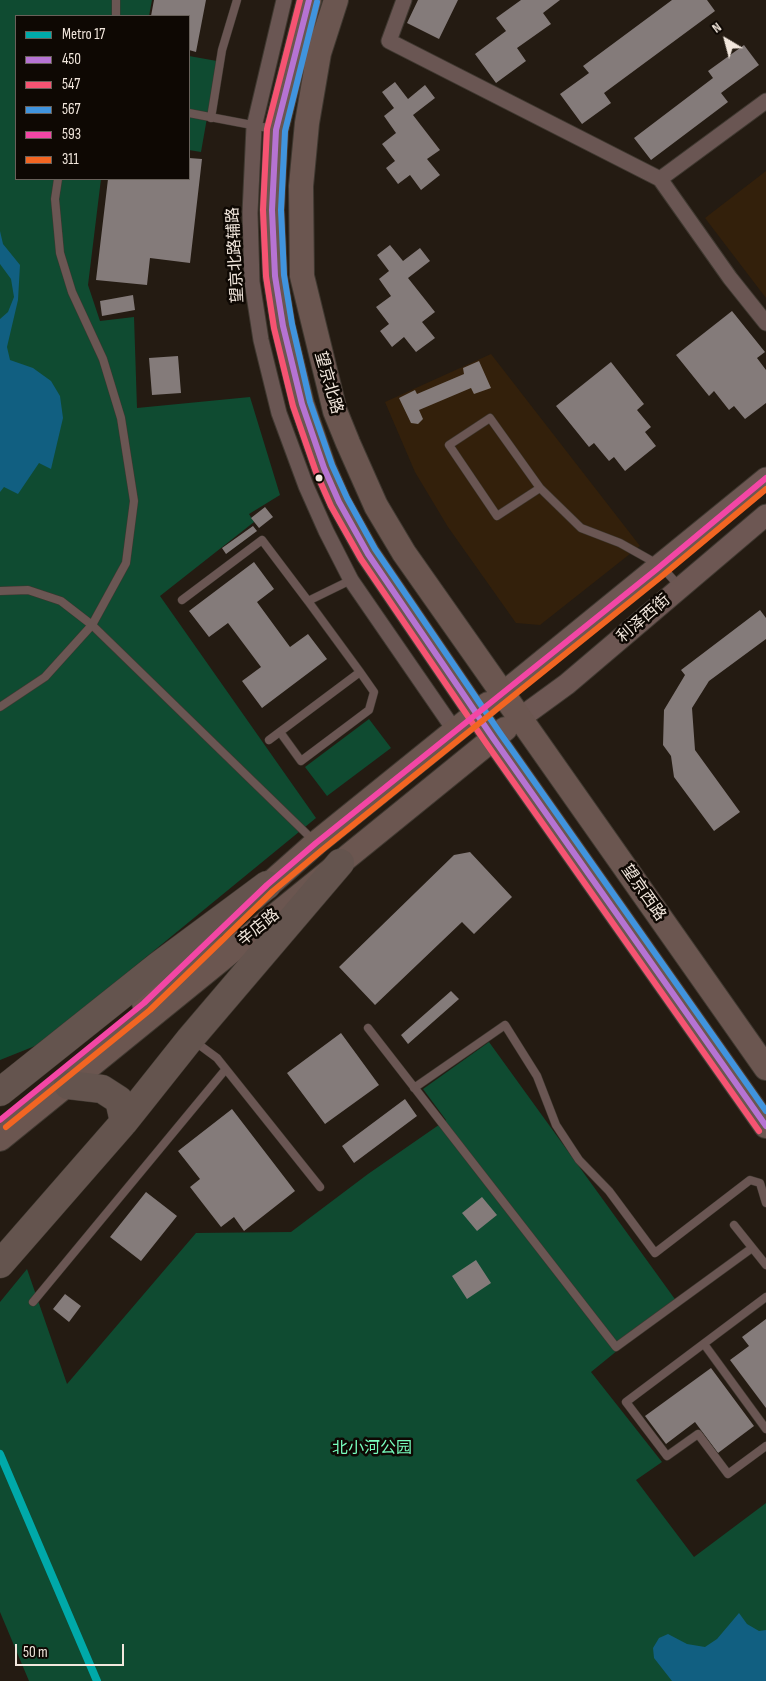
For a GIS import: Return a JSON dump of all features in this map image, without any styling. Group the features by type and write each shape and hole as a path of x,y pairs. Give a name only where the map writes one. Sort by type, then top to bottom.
{"highway":[{"path":"0,1264 124,1122 190,1038 340,863"},
{"path":"0,1092 158,966 267,885"},
{"path":"68,1085 102,1089 119,1100 124,1122"}],"main road":[{"name":"望京北路","path":"309,0 265,128 275,276 284,335 302,404 324,468 339,502 368,554 477,713"},
{"name":"望京北路","path":"336,0 319,53 307,123 301,186 302,276 317,346 335,411 376,506 404,552 519,719"},
{"name":"辛店路","path":"0,1120 144,1003 267,885 316,843 501,694"},
{"name":"望京西路","path":"477,713 766,1126"},
{"name":"辛店路","path":"0,1139 493,738 519,719"},
{"name":"望京西路","path":"519,719 766,1068"}],"street":[{"name":"望京北路辅路","path":"284,0 250,213 252,282 261,340 279,413 306,486 351,580 455,731"},
{"path":"404,0 389,41 660,179 730,278 766,322"},
{"path":"660,179 766,101"},
{"name":"利泽西街","path":"501,694 661,566 766,478"},
{"name":"利泽西街","path":"519,719 567,684 766,515"}],"lane":[{"path":"116,0 116,15"},
{"path":"211,118 222,50 237,0"},
{"path":"190,113 265,128"},
{"path":"0,707 45,677 92,625 126,563 134,501 126,442 118,409 103,359 72,292 60,253 55,199 58,180"},
{"path":"540,488 497,516 449,445 490,418 540,488 581,528 620,543 661,566 680,588"},
{"path":"182,600 262,540 374,692 370,710 301,761 280,732"},
{"path":"308,601 351,580"},
{"path":"0,591 28,590 61,601 92,625 316,843"},
{"path":"269,740 360,672"},
{"path":"414,1088 505,1025 537,1076 556,1125 565,1139 579,1160 609,1191 655,1253 750,1180 760,1183 766,1203"},
{"path":"368,1028 616,1347 752,1248"},
{"path":"190,1038 217,1058 320,1186"},
{"path":"33,1302 225,1070"},
{"path":"734,1225 766,1265"},
{"path":"766,1297 626,1402 667,1456 698,1434 728,1474 766,1446"},
{"path":"704,1344 766,1430"}],"shaded area":[{"path":"766,171 766,298 705,218"},
{"path":"491,354 640,546 540,625 516,623 448,527 415,472 385,402"}],"green space":[{"path":"0,0 152,0 149,15 15,15 15,180 101,180 88,285 100,321 134,317 137,408 250,397 280,495 249,514 254,522 160,596 316,818 40,1044 0,1060"},
{"path":"190,56 217,61 201,152 190,150"},
{"path":"369,719 391,748 327,796 305,767"},
{"name":"北小河公园","path":"489,1042 677,1302 591,1372 662,1462 636,1480 694,1557 766,1503 766,1681 29,1681 0,1612 0,1302 27,1269 67,1384 196,1233 291,1232 368,1174 446,1120 423,1089"}],"water":[{"path":"0,231 3,244 20,265 18,300 7,347 10,360 33,368 51,381 60,396 63,418 51,469 39,463 18,494 4,487 0,492 0,319 8,312 14,297 11,279 0,264"},
{"path":"739,1613 747,1624 759,1631 766,1630 766,1681 672,1681 654,1658 653,1648 659,1638 668,1634 687,1644 705,1647 717,1639"}],"building":[{"path":"154,0 206,0 196,52 190,50 190,15 151,15"},
{"path":"418,0 458,0 439,39 407,23"},
{"path":"521,0 560,0 543,13 551,24 517,48 526,61 496,83 475,54 506,31 496,18"},
{"path":"672,0 707,0 715,11 604,93 611,103 582,124 560,94 589,73 583,66"},
{"path":"744,45 759,65 721,93 728,102 651,160 634,138 713,78 708,71"},
{"path":"395,82 408,99 425,85 435,98 413,115 440,150 427,159 440,175 421,190 410,175 398,184 386,168 395,161 382,144 396,133 384,116 394,108 382,92"},
{"path":"190,158 202,159 190,263 150,258 147,285 96,280 108,180 190,180"},
{"path":"390,245 403,261 420,248 430,261 408,278 435,312 422,322 435,338 416,352 404,337 392,347 380,331 389,324 376,307 391,296 379,279 389,271 377,255"},
{"path":"133,295 135,310 102,316 100,301"},
{"path":"732,311 765,352 757,358 766,370 766,403 745,419 734,406 729,410 714,391 709,396 676,355"},
{"path":"178,356 181,393 152,395 149,358"},
{"path":"479,361 491,388 474,394 471,388 419,410 423,419 418,424 411,423 399,398 415,390 417,394 464,374 463,368"},
{"path":"611,362 644,404 637,410 651,427 645,432 656,446 625,471 614,457 609,461 594,443 589,447 556,406"},
{"path":"265,507 273,517 259,528 251,518"},
{"path":"253,526 257,531 226,554 222,548"},
{"path":"254,562 274,589 257,602 290,647 308,634 327,659 262,708 242,681 261,667 228,623 209,637 189,611"},
{"path":"760,610 766,618 766,639 709,681 692,708 695,750 740,812 714,831 674,777 671,756 663,745 664,710 685,675 681,670"},
{"path":"470,852 512,897 474,934 462,922 375,1005 339,967 454,855"},
{"path":"451,991 459,999 408,1044 401,1035"},
{"path":"341,1033 379,1085 325,1124 287,1073"},
{"path":"405,1099 417,1116 354,1163 342,1146"},
{"path":"232,1109 295,1191 244,1231 234,1217 221,1227 190,1187 200,1179 178,1151"},
{"path":"146,1192 177,1216 141,1261 110,1237"},
{"path":"482,1197 497,1215 477,1231 462,1213"},
{"path":"476,1260 491,1283 467,1299 452,1276"},
{"path":"65,1294 81,1306 69,1322 53,1309"},
{"path":"766,1319 766,1408 730,1360 749,1346 742,1337"},
{"path":"711,1368 754,1426 718,1453 695,1422 666,1444 645,1416"}],"metro line":[{"name":"17","path":"0,1454 97,1681"}],"transit line":[{"name":"547","path":"300,0 267,129 263,210 266,276 274,328 293,406 316,472 331,506 361,559 486,743 759,1131"},
{"name":"450","path":"309,0 276,130 272,210 275,276 283,326 302,404 324,468 339,502 368,554 493,738 766,1126"},
{"name":"567","path":"317,2 285,131 281,210 284,275 292,324 310,402 332,465 347,498 375,549 500,733 766,1111"},
{"name":"593","path":"0,1120 144,1003 267,885 316,843 657,569 766,478"},
{"name":"311","path":"6,1127 150,1010 273,891 662,576 766,489"}]}
